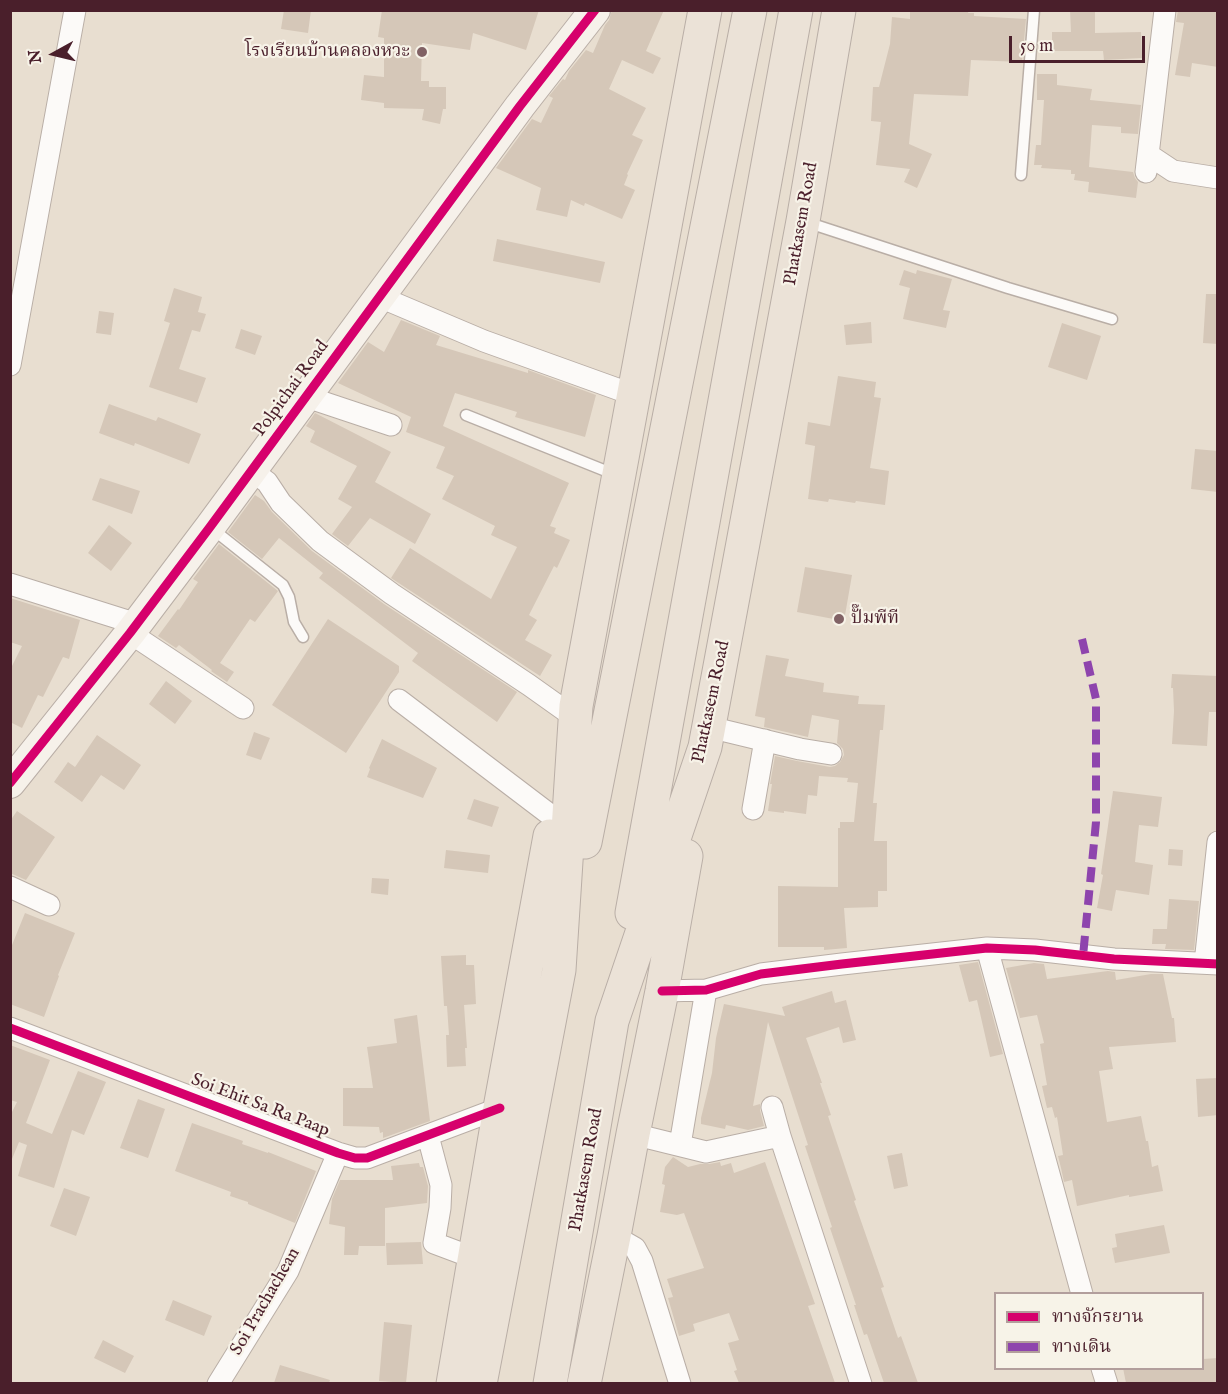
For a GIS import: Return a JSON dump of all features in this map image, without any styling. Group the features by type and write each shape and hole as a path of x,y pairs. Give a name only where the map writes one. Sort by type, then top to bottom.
{"highway":[{"path":"453,1383 500,1108 705,10"},
{"path":"480,1378 750,10"},
{"path":"612,1021 796,10"},
{"name":"Phatkasem Road","path":"550,1383 612,1021 707,737 803,221 839,10"},
{"path":"559,970 575,712"},
{"path":"584,1383 662,991 707,737"},
{"path":"554,1383 557,1344"}],"street":[{"path":"10,365 75,10"},
{"name":"Polpichai Road","path":"10,783 210,527 520,106 595,10"},
{"path":"1165,10 1148,164 1173,171 1218,178"},
{"path":"380,297 484,341 634,395"},
{"path":"306,397 391,425"},
{"path":"252,471 267,482 280,503 320,541 392,594 529,685 575,712"},
{"path":"10,584 133,628 243,708"},
{"path":"399,700 554,817"},
{"path":"707,737 765,740 831,754"},
{"path":"753,808 765,740"},
{"path":"662,991 706,990 761,974 987,948 1035,950 1114,959 1211,964 1218,842"},
{"path":"10,887 49,904"},
{"path":"987,948 1082,1292"},
{"path":"680,1145 706,990"},
{"name":"Soi Ehit Sa Ra Paap","path":"10,1028 356,1158 367,1158 500,1108"},
{"path":"772,1107 861,1383"},
{"path":"633,1134 706,1152 780,1136"},
{"path":"428,1136 441,1185 434,1243 474,1258"},
{"name":"Soi Prachachean","path":"218,1383 288,1272 338,1153"},
{"path":"614,1236 635,1248 642,1261 680,1383"}],"lane":[{"path":"1022,175 1034,10"},
{"path":"803,221 1008,288 1112,319"},
{"path":"466,415 619,476"},
{"path":"210,527 283,585 289,597 294,622 303,637"}],"building":[{"path":"284,10 311,10 308,33 281,29"},
{"path":"382,10 539,10 526,50 473,33 470,50 422,43 421,81 429,81 429,87 446,87 446,109 443,109 440,124 422,120 424,109 384,108 384,103 361,100 364,75 384,77 384,38 378,37"},
{"path":"612,10 664,10 646,51 661,58 653,74 622,60 609,89 646,108 632,135 643,140 624,185 635,190 622,219 585,203 584,206 571,200 567,217 536,210 541,188 496,168 532,119 541,123 553,98 549,96 563,79 565,80 569,71 586,50 593,53"},
{"path":"910,10 969,10 968,13 974,13 974,16 1026,19 1022,62 971,60 968,96 914,94 909,144 932,154 917,188 904,182 910,169 876,165 881,122 871,121 873,87 879,87 890,44 892,17 910,19"},
{"path":"1070,10 1095,10 1095,33 1141,32 1142,58 1104,60 1103,51 1052,51 1052,32 1071,32"},
{"path":"1178,10 1218,10 1218,67 1192,63 1190,77 1175,75 1184,23 1176,22"},
{"path":"1037,74 1057,74 1057,85 1092,89 1090,100 1141,105 1138,134 1121,133 1121,127 1092,125 1089,167 1133,172 1138,182 1136,198 1088,192 1089,182 1074,180 1075,174 1071,174 1071,170 1041,168 1042,165 1034,165 1036,145 1041,145 1044,100 1037,100"},
{"path":"497,239 605,262 600,283 493,261"},
{"path":"904,270 916,274 917,270 952,279 943,310 950,311 946,328 903,319 910,288 899,285"},
{"path":"174,288 202,297 198,312 206,314 200,332 192,330 179,369 206,378 197,403 149,387 170,323 164,321"},
{"path":"1206,294 1218,294 1218,344 1203,343"},
{"path":"99,311 114,313 111,335 96,333"},
{"path":"401,320 440,336 436,345 528,373 528,370 596,395 585,437 515,417 517,412 455,393 443,426 569,483 550,526 556,528 554,533 570,540 557,568 554,566 529,615 537,620 525,640 552,655 540,676 391,578 410,548 491,599 517,547 491,535 495,526 442,499 454,476 436,468 445,447 406,432 411,417 338,383 368,342 384,352"},
{"path":"871,322 872,343 846,345 844,325"},
{"path":"1062,323 1101,336 1087,380 1048,367"},
{"path":"241,329 262,336 255,355 235,348"},
{"path":"838,376 876,382 874,397 881,398 870,468 889,471 885,505 808,499 815,446 805,444 808,422 830,426"},
{"path":"109,404 156,421 158,417 201,434 189,464 135,443 134,446 99,433"},
{"path":"315,413 391,452 375,482 431,514 415,544 370,518 348,546 332,534 352,507 338,499 357,466 310,442 315,431 306,426"},
{"path":"1195,449 1218,451 1218,492 1191,489"},
{"path":"100,478 140,491 132,514 92,500"},
{"path":"255,495 264,501 272,512 312,551 384,604 517,692 497,722 412,661 418,653 319,578 323,573 279,538 262,559 228,532"},
{"path":"109,525 132,543 111,571 88,553"},
{"path":"219,544 278,591 255,622 250,619 220,663 234,672 227,682 179,645 176,648 158,636 198,582 193,579"},
{"path":"805,567 852,575 844,621 797,612"},
{"path":"10,598 80,620 69,659 63,657 43,697 38,695 22,728 10,722 10,670 22,646 10,642"},
{"path":"328,619 399,666 399,672 346,753 272,705"},
{"path":"766,655 789,659 785,676 824,683 823,692 859,696 858,704 885,705 883,730 880,730 873,803 877,803 874,841 887,841 887,891 878,891 878,907 844,908 847,948 824,950 824,947 778,947 778,886 838,887 838,828 840,828 840,822 854,822 858,783 847,782 848,778 819,776 817,796 808,795 806,814 768,811 775,756 830,767 840,762 844,755 843,749 837,743 839,720 812,715 808,737 764,727 765,718 755,716"},
{"path":"1172,674 1218,676 1218,712 1209,712 1207,746 1172,744 1174,711"},
{"path":"166,681 192,701 175,724 149,704"},
{"path":"254,732 270,738 261,760 246,755"},
{"path":"97,735 141,765 124,790 101,775 82,802 54,782 68,762 75,767"},
{"path":"382,739 437,768 423,798 367,777"},
{"path":"1113,791 1162,797 1158,827 1139,825 1135,862 1153,865 1149,895 1116,890 1112,911 1097,908"},
{"path":"474,799 499,807 492,827 467,819"},
{"path":"17,811 55,837 26,880 10,873 10,821"},
{"path":"1169,849 1183,850 1182,866 1168,865"},
{"path":"446,850 490,855 488,873 444,868"},
{"path":"372,878 389,879 388,895 371,893"},
{"path":"1169,899 1199,901 1194,950 1165,949 1166,944 1152,944 1153,929 1167,929"},
{"path":"25,913 75,933 44,1017 10,1004 10,950"},
{"path":"466,955 466,965 474,965 476,1004 464,1005 466,1066 447,1067 446,1035 449,1035 447,1006 444,1006 441,956"},
{"path":"978,962 1003,1054 990,1057 977,1000 969,1002 959,965"},
{"path":"1034,963 1044,964 1047,979 1108,971 1115,972 1116,980 1163,974 1172,1018 1174,1018 1176,1042 1109,1047 1113,1069 1099,1071 1107,1122 1141,1116 1152,1167 1158,1165 1163,1191 1129,1197 1129,1195 1077,1206 1072,1180 1064,1182 1058,1156 1063,1155 1057,1117 1055,1118 1052,1107 1047,1108 1042,1086 1047,1085 1040,1044 1044,1043 1037,1015 1020,1018 1006,968"},
{"path":"832,991 835,1003 846,1000 856,1040 843,1043 839,1027 806,1038 822,1083 820,1083 831,1115 828,1116 856,1200 854,1201 884,1287 881,1288 898,1338 901,1336 918,1383 884,1383 867,1334 864,1335 805,1146 808,1145 768,1022 753,1106 760,1104 764,1126 748,1130 726,1125 725,1129 701,1124 724,1004 785,1016 782,1007"},
{"path":"417,1015 430,1121 383,1138 383,1132 380,1133 379,1127 343,1126 343,1088 373,1088 367,1047 397,1043 394,1019"},
{"path":"10,1045 50,1060 26,1123 52,1134 78,1071 106,1082 84,1135 72,1130 54,1188 18,1176 27,1145 19,1142 10,1159 10,1116 17,1102 10,1100"},
{"path":"1218,1078 1218,1115 1198,1117 1196,1079"},
{"path":"138,1099 165,1109 148,1158 120,1148"},
{"path":"192,1123 316,1171 295,1223 230,1196 231,1192 175,1171"},
{"path":"902,1153 908,1186 894,1189 887,1156"},
{"path":"673,1157 688,1167 720,1162 721,1166 731,1163 734,1173 765,1162 815,1304 808,1306 835,1383 739,1383 728,1343 739,1340 729,1313 693,1324 695,1331 679,1336 668,1298 673,1297 667,1279 704,1268 684,1213 677,1215 660,1212 665,1185 662,1184 665,1167"},
{"path":"419,1163 420,1167 423,1167 428,1186 427,1203 385,1208 385,1246 359,1246 358,1255 344,1255 345,1227 329,1224 332,1199 340,1180 393,1180 391,1166"},
{"path":"64,1188 90,1197 76,1236 50,1226"},
{"path":"1164,1225 1170,1253 1115,1263 1112,1248 1117,1247 1115,1234"},
{"path":"421,1242 423,1264 387,1265 386,1243"},
{"path":"173,1300 212,1316 204,1336 165,1320"},
{"path":"384,1322 412,1325 406,1383 379,1381"},
{"path":"103,1340 134,1356 125,1373 94,1358"},
{"path":"1218,1358 1218,1383 1126,1383 1123,1370 1204,1370 1204,1359"},
{"path":"280,1365 330,1380 329,1383 274,1383"}],"marked path":[{"path":"1082,639 1096,699 1096,822 1083,956"}],"cycle path":[{"path":"10,783 130,633 520,106 595,10"},
{"path":"662,991 706,990 761,974 987,948 1035,950 1114,959 1218,964"},
{"path":"10,1028 355,1158 367,1158 500,1108"}],"place":[{"name":"โรงเรียนบ้านคลองหวะ","path":"422,52"},
{"name":"ปั๊มพีที","path":"839,619"}]}
